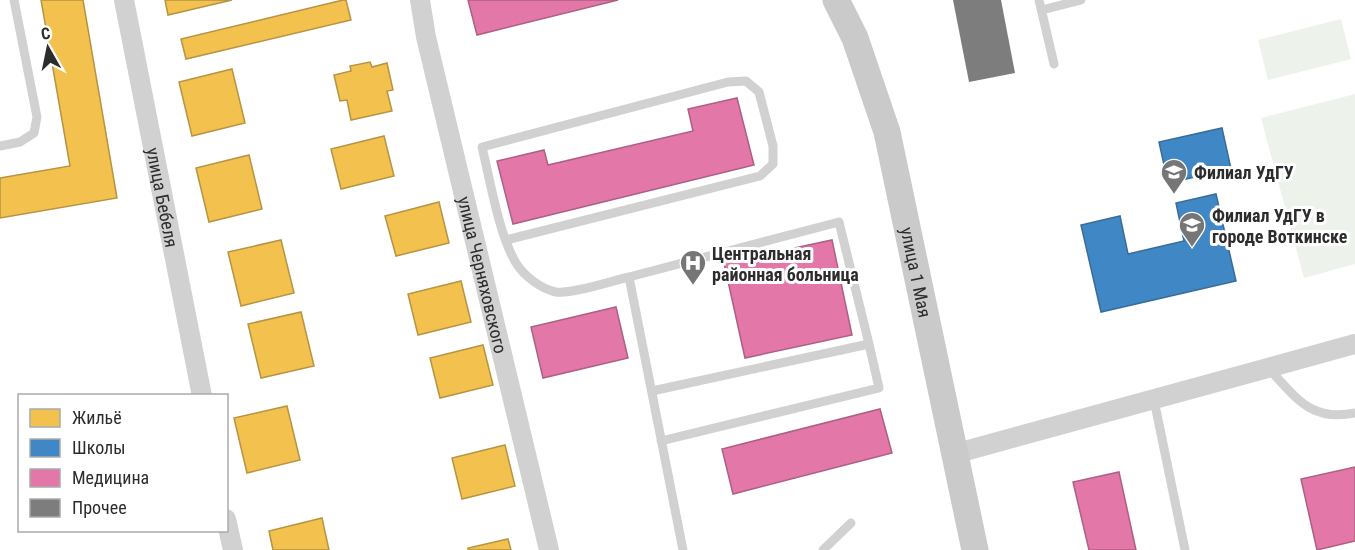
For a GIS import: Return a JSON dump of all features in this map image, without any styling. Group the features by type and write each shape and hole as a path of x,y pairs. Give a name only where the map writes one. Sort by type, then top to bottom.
{"main road":[{"name":"улица 1 Мая","path":"836,0 855,38 887,132 975,550"}],"street":[{"name":"улица Бебеля","path":"124,0 202,394"},
{"name":"улица Черняховского","path":"420,0 426,37 549,550"},
{"path":"954,454 1355,344"},
{"path":"228,529 232,550"}],"lane":[{"path":"0,146 20,142 34,133 37,117 14,0"},
{"path":"1039,0 1054,64"},
{"path":"1042,10 1081,0"},
{"path":"506,240 760,176 772,164 773,146 759,93 746,81 728,82 482,147 506,240 516,263 530,280 556,292 580,289 629,277 839,222 879,388 661,441"},
{"path":"629,277 683,550"},
{"path":"652,392 869,344"},
{"path":"1268,368 1304,405 1323,414 1355,413"},
{"path":"1154,400 1185,550"},
{"path":"823,550 851,523"}],"shaded area":[{"path":"1341,19 1351,59 1268,80 1258,40"},
{"path":"1355,94 1355,264 1304,278 1261,118"}],"building: Жильё":[{"path":"41,0 83,0 117,198 0,218 0,178 70,166"},
{"path":"165,0 232,0 168,15"},
{"path":"346,0 351,20 186,59 181,39"},
{"path":"370,62 372,67 387,63 393,90 387,91 392,111 351,120 347,100 340,101 334,75 351,71 350,66"},
{"path":"232,69 245,123 192,136 179,82"},
{"path":"384,136 394,176 341,189 331,149"},
{"path":"249,155 262,209 209,222 196,168"},
{"path":"439,202 449,243 396,256 385,216"},
{"path":"281,240 294,293 241,306 228,252"},
{"path":"461,281 471,322 418,335 408,294"},
{"path":"301,312 314,366 261,378 248,324"},
{"path":"483,345 493,385 440,398 430,358"},
{"path":"287,406 300,460 247,473 234,418"},
{"path":"505,445 515,486 462,499 452,458"},
{"path":"322,518 329,550 273,550 269,531"},
{"path":"508,539 511,550 468,550 468,548"}],"building: Школы":[{"path":"1222,128 1231,169 1168,183 1159,142"},
{"name":"Филиал УдГУ в городе Воткинске","path":"1216,194 1236,281 1101,312 1081,225 1120,216 1128,254 1184,241 1176,203"}],"building: Медицина":[{"path":"468,0 618,0 477,35"},
{"path":"737,98 754,165 513,224 497,161 544,150 548,165 693,131 688,109"},
{"path":"832,240 852,335 745,358 724,263"},
{"path":"616,307 628,358 543,378 531,327"},
{"path":"880,409 892,453 733,494 722,449"},
{"path":"1355,467 1355,541 1317,550 1301,479"},
{"path":"1119,472 1136,550 1089,550 1073,482"}],"building: Прочее":[{"path":"953,0 1001,0 1015,73 969,82"}],"place":[{"name":"Филиал УдГУ","path":"1174,195"},
{"name":"Филиал УдГУ в городе Воткинске","path":"1192,248"},
{"name":"Центральная районная больница","path":"693,286"}]}
